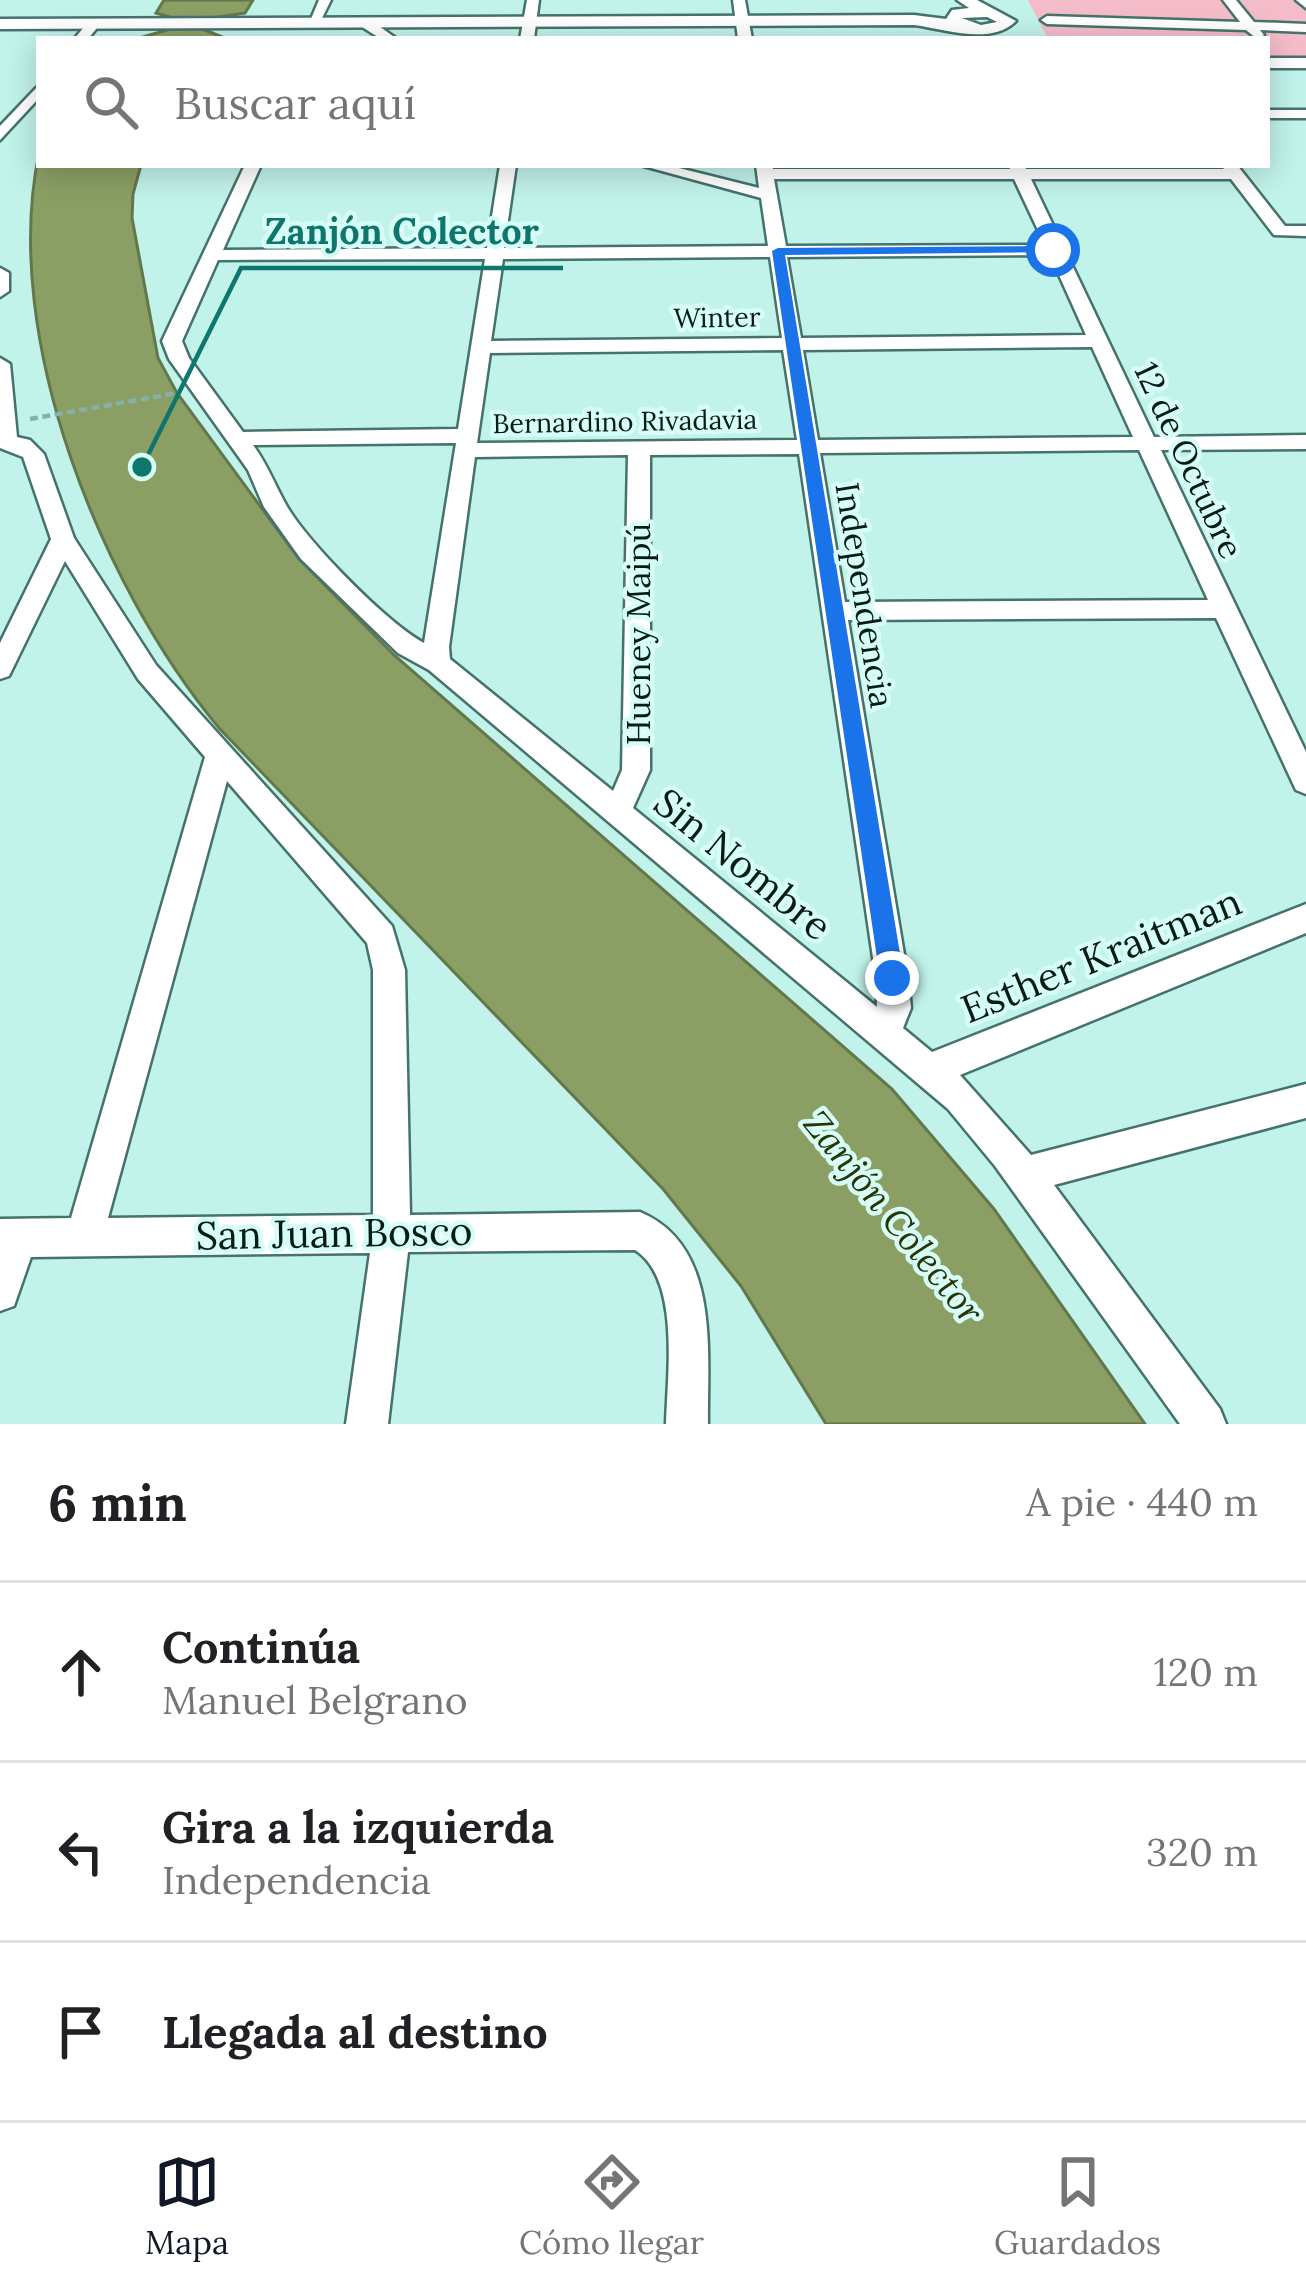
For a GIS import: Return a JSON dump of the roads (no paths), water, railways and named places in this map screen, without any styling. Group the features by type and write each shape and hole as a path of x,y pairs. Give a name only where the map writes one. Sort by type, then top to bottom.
{"main road":[{"path":"94,23 114,0"},
{"path":"0,24 319,27 364,22 529,30 743,30 957,18 1003,25"},
{"path":"957,18 996,29 1003,25"},
{"path":"1270,57 1306,63"}],"street":[{"path":"319,27 325,0"},
{"path":"319,27 339,0"},
{"path":"529,30 533,0"},
{"path":"739,0 743,30"},
{"path":"1067,0 1079,13 1256,33 1306,28"},
{"path":"1129,0 1143,20"},
{"path":"1229,0 1256,33"},
{"path":"1048,20 1143,20"},
{"path":"364,22 385,36"},
{"path":"83,36 94,23"},
{"path":"0,134 7,117 36,92"},
{"path":"1270,114 1306,114"},
{"path":"237,439 174,347 176,328 252,168"},
{"path":"438,663 508,168"},
{"path":"675,168 766,178 1232,169 1280,231 1306,231"},
{"name":"12 de Octubre","path":"1018,170 1306,782"},
{"name":"Independencia","path":"766,178 893,990 892,1016 884,1034"},
{"path":"210,255 1053,250"},
{"path":"0,273 0,291"},
{"name":"Winter","path":"481,347 1096,341"},
{"path":"0,364 4,441 34,454 63,539 147,672 381,936 389,970 392,1232 368,1424"},
{"name":"Bernardino Rivadavia","path":"237,439 639,449 1306,442"},
{"name":"Sin Nombre","path":"237,439 259,469 275,507 335,581 407,646 438,663 976,1114 1205,1424"},
{"name":"Hueney Maipú","path":"613,812 630,790 636,770 639,449"},
{"path":"0,668 63,539"},
{"path":"834,611 1224,609"},
{"path":"84,1237 220,754"},
{"name":"Esther Kraitman","path":"928,1070 1306,918"},
{"path":"1024,1175 1306,1101"},
{"name":"San Juan Bosco","path":"9,1238 629,1229 653,1235 664,1244 682,1286 687,1424"},
{"path":"0,1292 9,1238"}],"water":[{"path":"164,0 253,0 245,13 206,19 200,28 220,36 146,36 174,28 180,20 156,13"},
{"path":"37,168 140,168 132,218 158,358 177,393 299,559 394,655 892,1089 994,1209 1145,1424 826,1424 741,1286 663,1189 219,728 176,670 100,533 70,457 48,379 34,301 31,225"}],"place":[{"name":"Zanjón Colector","path":"142,467"}]}
